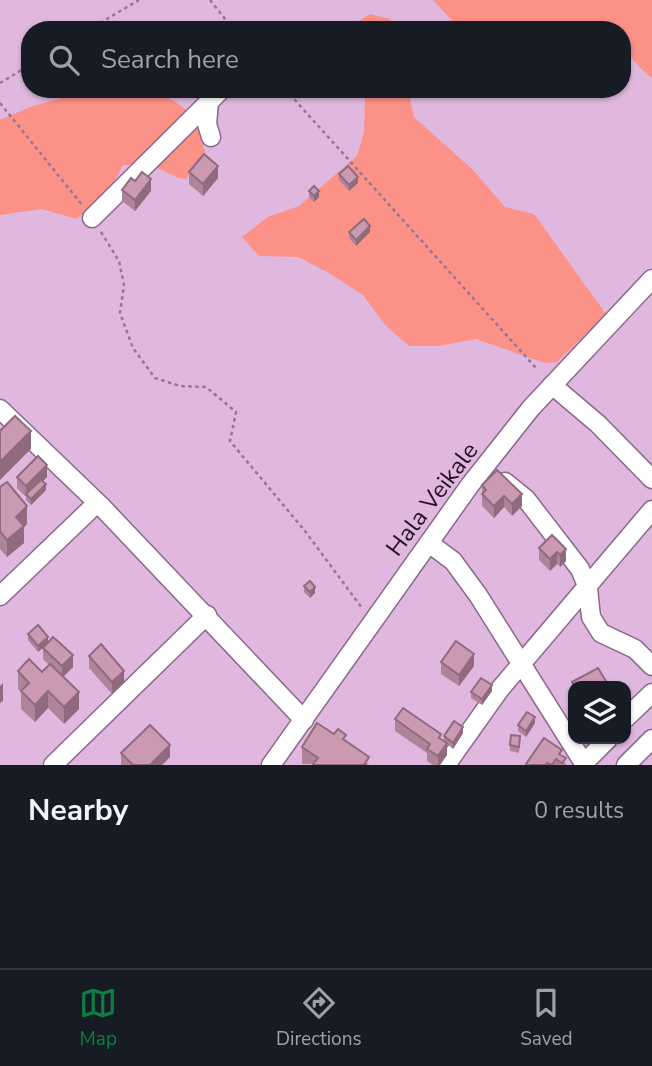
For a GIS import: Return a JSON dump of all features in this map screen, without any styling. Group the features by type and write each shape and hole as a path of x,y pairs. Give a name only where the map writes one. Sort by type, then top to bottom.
{"street":[{"path":"92,218 214,98"},
{"path":"211,137 207,124 215,98"},
{"name":"Hala Veikale","path":"271,765 429,542 488,465 552,385 652,279"},
{"path":"552,385 598,424 652,479"},
{"path":"0,409 207,615 304,720"},
{"path":"488,465 526,499 580,569 588,588 591,617 601,633 635,649 652,666"},
{"path":"0,596 97,503"},
{"path":"446,765 476,720 652,510"},
{"path":"429,542 453,561 523,665 584,764 603,744"},
{"path":"53,765 207,615"},
{"path":"631,713 652,693"},
{"path":"626,765 652,739"}],"path":[{"path":"103,21 139,0"},
{"path":"211,0 227,21"},
{"path":"0,83 21,70"},
{"path":"293,98 536,368"},
{"path":"0,103 92,218 119,261 124,285 120,313 133,348 155,379 180,386 206,387 236,412 230,441 305,531 372,621"}],"shaded area":[{"path":"433,0 652,0 652,78 631,57 631,21 453,21"},
{"path":"370,14 391,21 359,21"},
{"path":"62,98 168,98 192,116 205,152 186,179 178,178 152,165 123,165 107,195 76,219 42,209 0,215 0,120 30,107"},
{"path":"410,98 414,117 473,170 505,207 534,214 606,314 557,362 545,363 476,339 438,346 409,346 385,325 363,295 298,257 259,256 242,237 268,217 299,206 357,156 364,132 365,100"}],"building":[{"path":"204,154 218,166 203,184 189,172"},
{"path":"348,166 358,177 349,185 339,174"},
{"path":"142,172 151,179 135,200 122,190 131,178 135,181"},
{"path":"314,186 319,191 314,196 309,191"},
{"path":"364,219 370,226 356,240 349,232"},
{"path":"15,416 31,431 0,462 0,431"},
{"path":"38,456 47,465 26,486 17,477"},
{"path":"497,470 522,494 512,504 504,496 494,506 482,494 486,490 482,485"},
{"path":"41,480 46,484 31,499 26,494"},
{"path":"7,482 27,506 16,517 24,526 7,540 0,531 0,487"},
{"path":"552,535 566,549 560,555 557,552 550,559 539,548"},
{"path":"310,581 315,587 310,592 304,586"},
{"path":"38,625 48,637 38,646 28,634"},
{"path":"53,637 73,655 62,666 43,648"},
{"path":"456,641 474,654 459,675 441,662"},
{"path":"101,644 124,671 112,682 89,656"},
{"path":"29,659 42,672 50,664 79,692 64,707 48,691 35,705 21,691 29,683 18,671"},
{"path":"598,668 606,681 574,681"},
{"path":"481,678 492,685 482,699 471,692"},
{"path":"403,708 441,734 439,738 447,743 438,756 427,749 430,744 395,719"},
{"path":"527,712 535,717 526,731 518,725"},
{"path":"454,721 463,727 453,743 444,736"},
{"path":"317,723 334,734 338,729 346,735 343,739 369,757 364,765 313,764 318,758 302,747"},
{"path":"150,725 170,745 150,765 133,765 121,753"},
{"path":"511,735 520,736 519,747 510,745"},
{"path":"544,738 562,750 559,754 566,758 562,763 556,759 552,765 527,765 526,764"}]}
